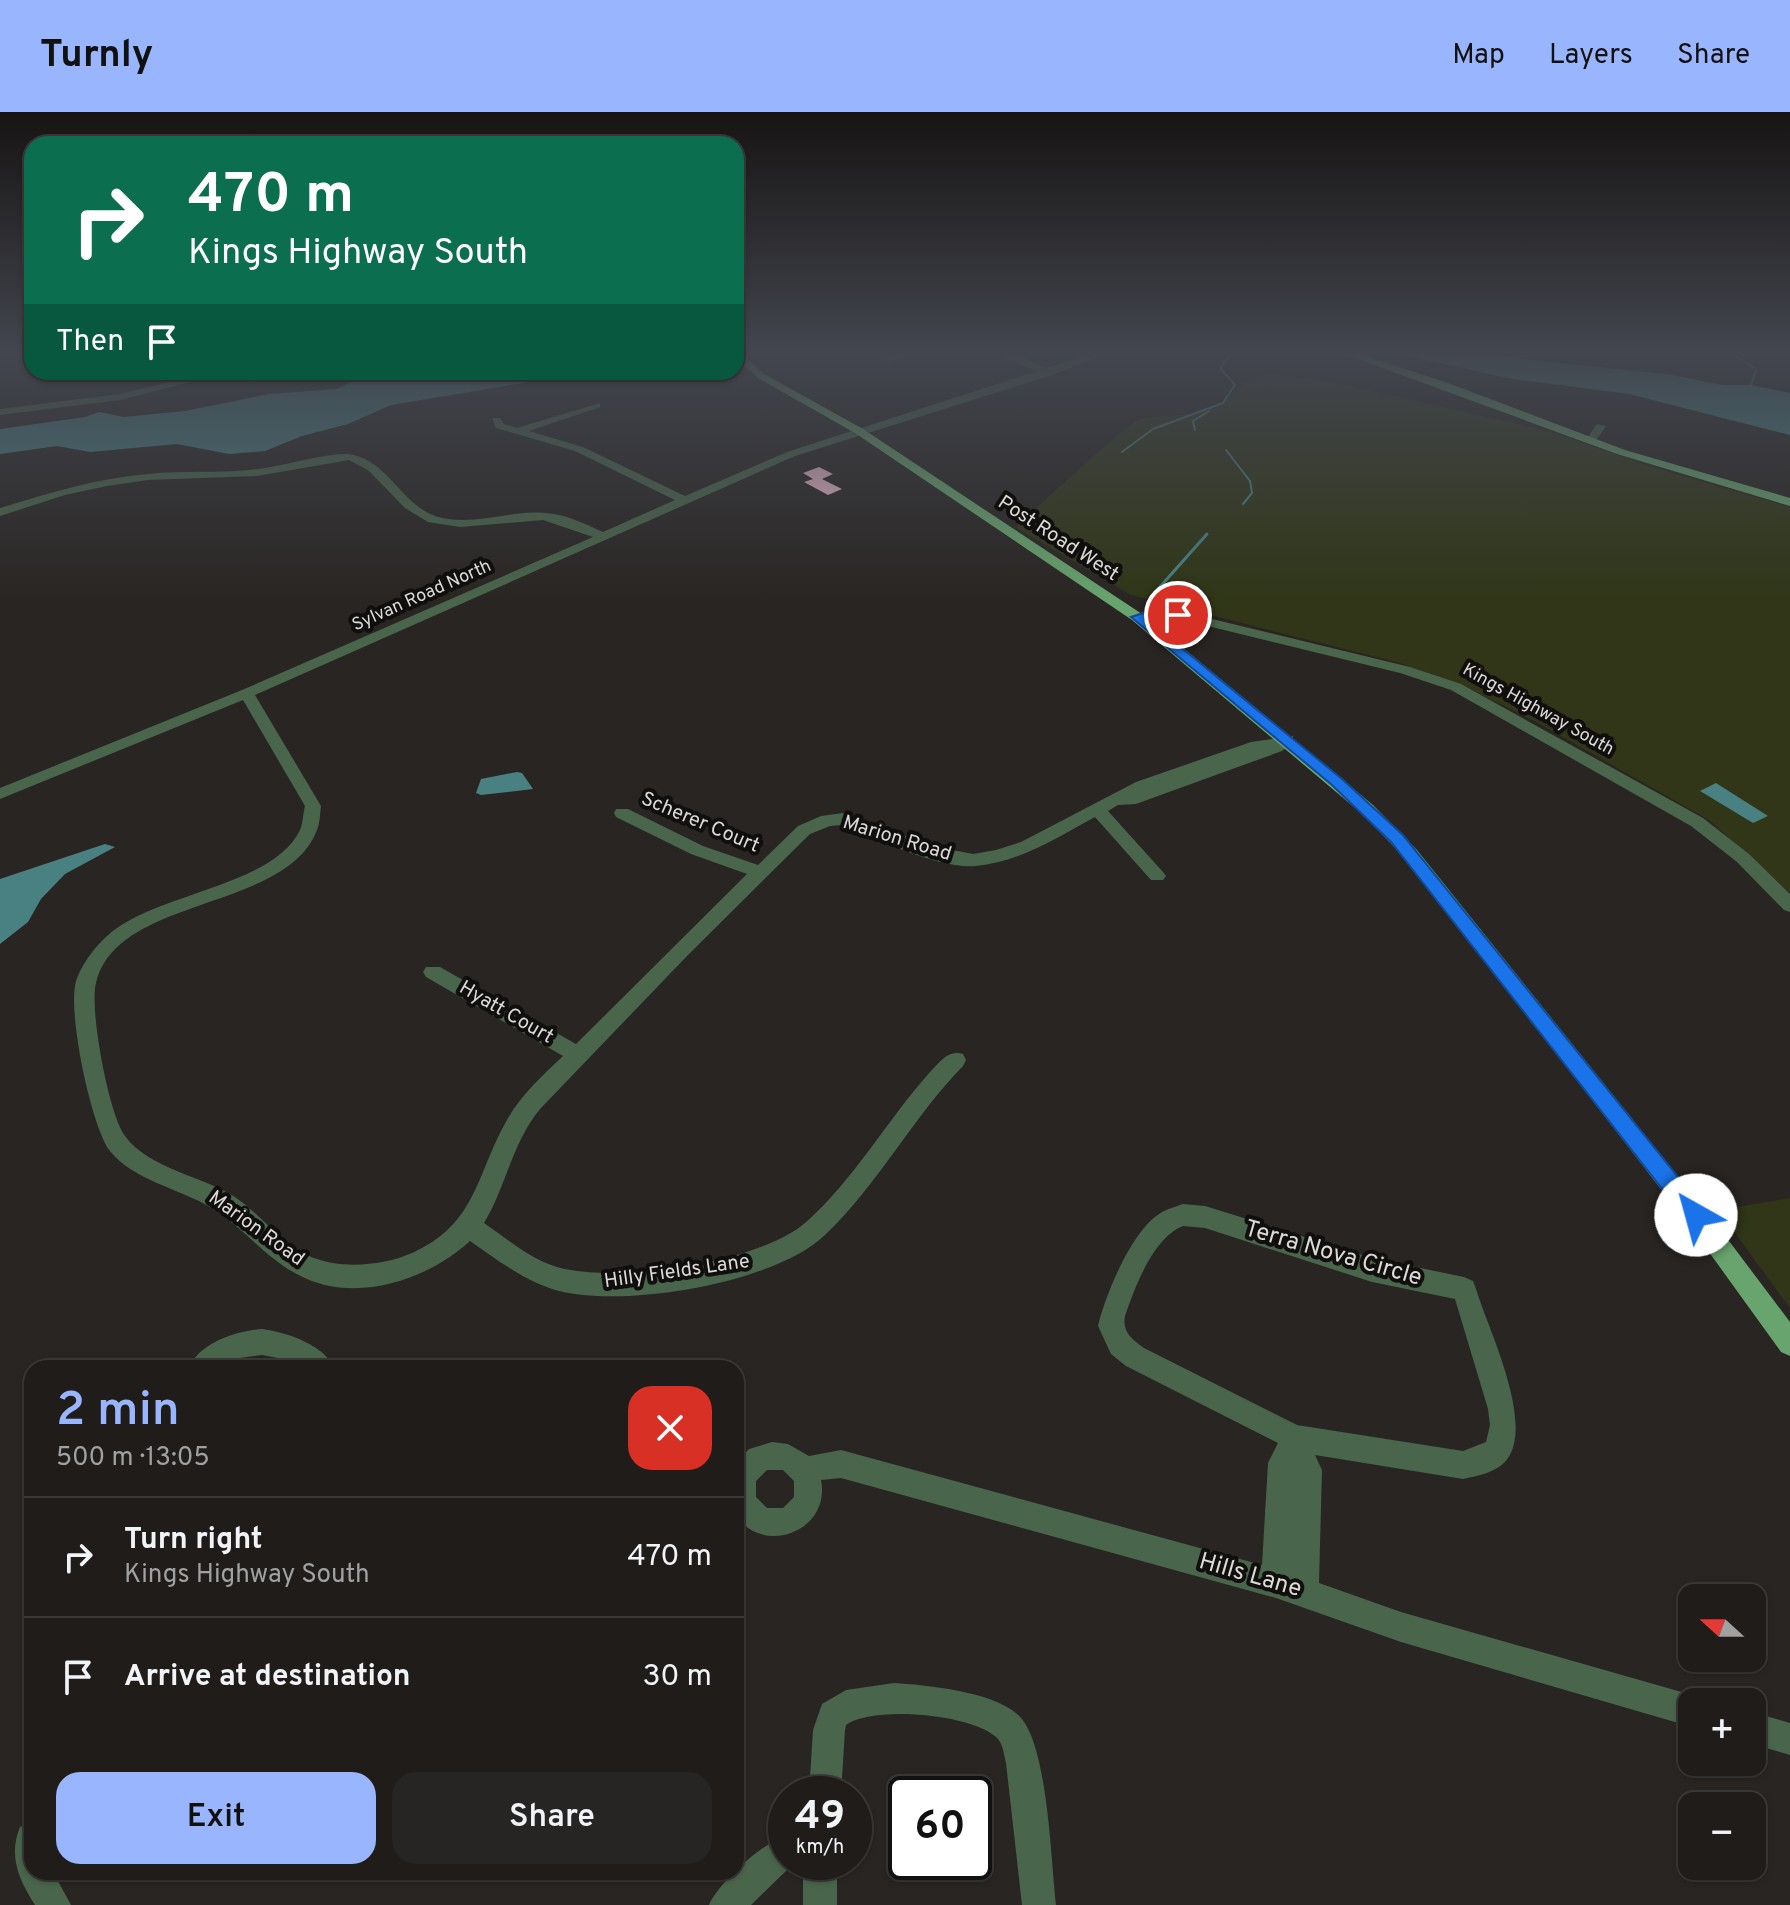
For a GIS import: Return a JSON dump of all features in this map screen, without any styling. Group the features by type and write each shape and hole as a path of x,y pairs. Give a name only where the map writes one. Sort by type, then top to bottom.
{"main road":[{"name":"Post Road West","path":"866,436 1137,617 1287,739 1367,809 1411,854 1709,1233 1790,1343"},
{"path":"1576,436 1790,502"}],"street":[{"path":"534,436 579,449 684,500"},
{"name":"Sylvan Road North","path":"0,794 247,693 791,454 845,436"},
{"path":"1590,441 1594,436"},
{"path":"0,512 62,492 107,483 148,477 257,473 352,457 385,479 402,503 433,519 470,524 550,517 602,536"},
{"name":"Kings Highway South","path":"1137,617 1166,612 1414,672 1451,685 1697,822 1743,858 1790,905"},
{"name":"Marion Road","path":"247,693 299,778 313,806 314,819 300,843 278,863 243,882 138,923 105,949 85,983 82,1003 106,1119 117,1143 148,1164 228,1204 299,1262 313,1269 352,1275 393,1271 433,1255 469,1227 487,1199 519,1119 578,1055 804,830 827,820 843,819 934,853 973,860 1027,846 1118,800 1130,800 1263,752 1287,739"},
{"path":"1099,811 1157,876"},
{"name":"Scherer Court","path":"622,813 697,850 760,872"},
{"name":"Hyatt Court","path":"433,972 578,1055"},
{"name":"Hilly Fields Lane","path":"469,1227 538,1270 560,1280 606,1285 732,1269 759,1261 805,1237 823,1221 930,1084 956,1060"},
{"name":"Terra Nova Circle","path":"1183,1215 1205,1217 1372,1270 1464,1289 1504,1419 1502,1442 1497,1451 1481,1462 1463,1465 1295,1438 1173,1379 1120,1345 1111,1326 1112,1315 1154,1234 1164,1223 1183,1215"},
{"path":"214,1360 230,1349 260,1340 298,1351 310,1360"},
{"path":"1276,1583 1282,1463 1295,1438"},
{"path":"1295,1438 1308,1470 1304,1591"},
{"path":"744,1478 753,1465 772,1454 792,1457 806,1474 808,1484 804,1504 790,1520 780,1524 760,1522 752,1516 744,1502"},
{"name":"Hills Lane","path":"806,1474 818,1466 841,1464 1304,1591 1401,1627 1678,1707"},
{"path":"826,1776 831,1717 844,1704 870,1698 923,1700 991,1716 1010,1728 1020,1754 1039,1905"},
{"path":"1766,1732 1790,1739"},
{"path":"726,1905 768,1865"},
{"path":"39,1880 54,1905"},
{"path":"820,1880 820,1905"}],"green space":[{"path":"1118,436 1561,436 1655,468 1790,507 1790,893 1709,820 1538,723 1472,690 1400,663 1131,595 1015,527"},
{"path":"1790,1198 1790,1308 1718,1210"}],"water":[{"path":"0,436 303,436 265,451 229,454 177,444 90,452 57,446 0,454"},
{"path":"522,773 533,789 476,793 481,779"},
{"path":"1716,783 1768,816 1753,823 1700,791"},
{"path":"105,844 115,847 65,874 41,899 28,922 0,944 0,879"}],"building":[{"path":"819,467 833,474 822,479 842,489 828,495 804,482 813,479 803,473"}],"waterway":[{"path":"1122,452 1144,436"},
{"path":"1226,450 1250,481 1252,493 1243,504"},
{"path":"1151,597 1207,534"}],"route":[{"path":"1178,615 1159,611 1137,617 1337,782 1397,839 1696,1215"}]}
